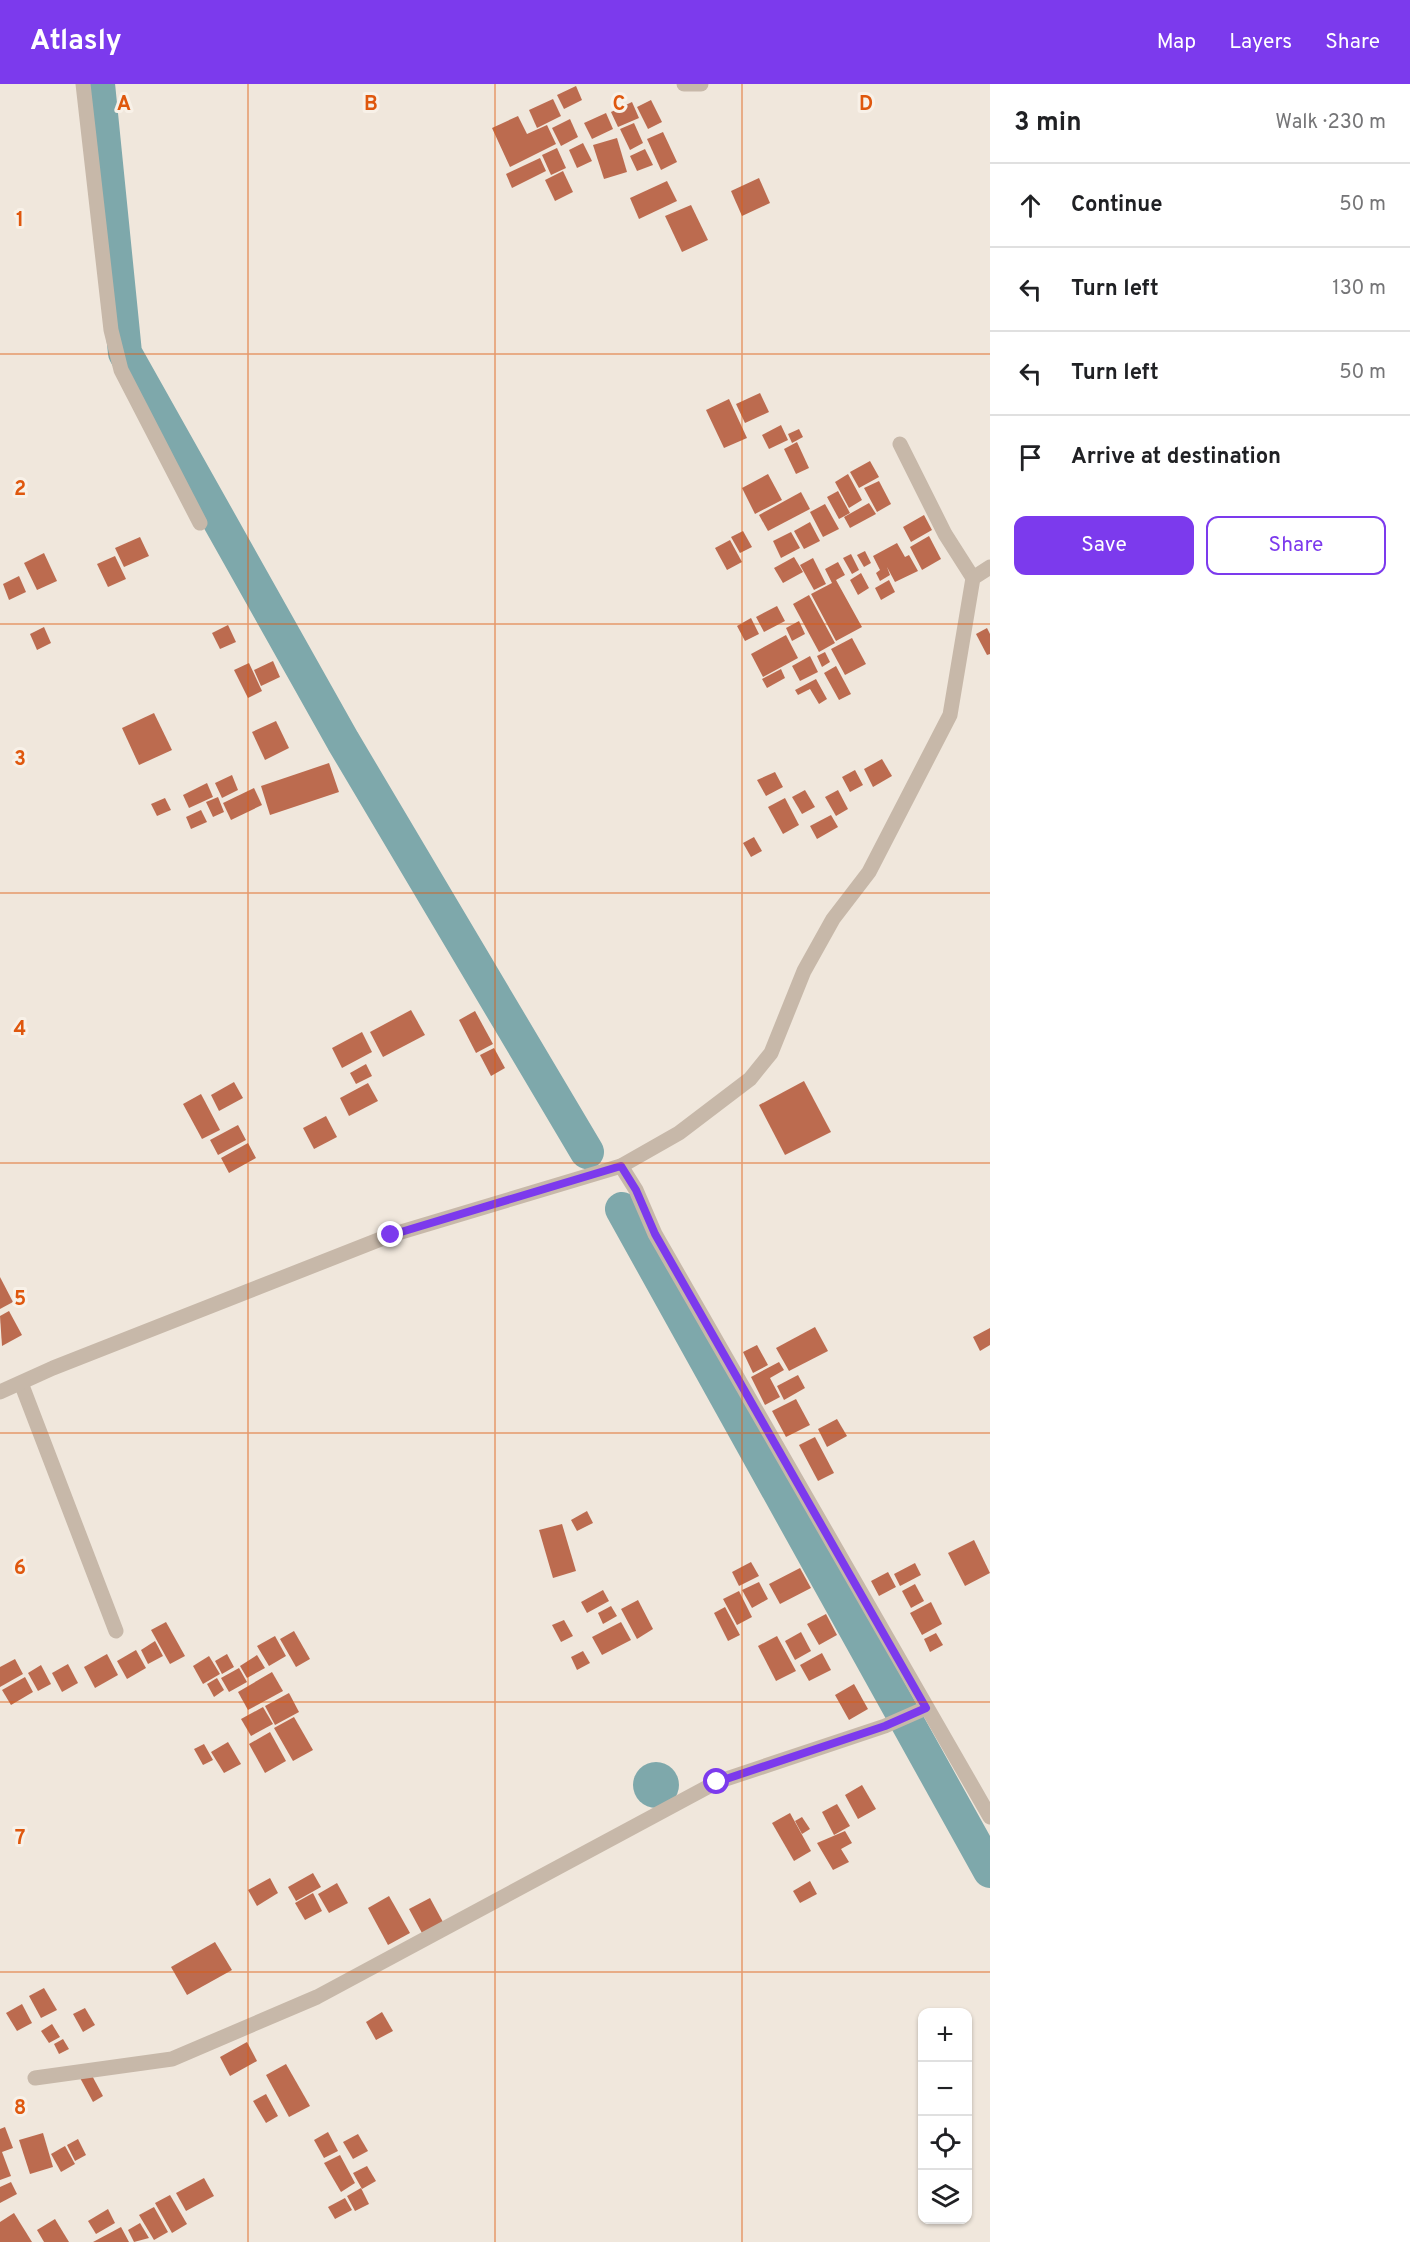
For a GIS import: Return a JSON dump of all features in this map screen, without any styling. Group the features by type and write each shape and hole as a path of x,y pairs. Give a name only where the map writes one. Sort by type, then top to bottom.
{"street":[{"path":"83,84 111,330 121,370 200,523"},
{"path":"684,84 701,84"},
{"path":"0,1392 391,1235 621,1166 697,1120 750,1079 771,1053 804,971 833,919 869,872 950,715 973,578 945,534 900,444"},
{"path":"973,578 990,567"},
{"path":"621,1166 636,1190 655,1234 922,1710 990,1817"},
{"path":"21,1383 116,1631"},
{"path":"35,2078 172,2059 317,1997 717,1782 885,1726 922,1710"}],"water":[{"path":"656,1762 672,1769 679,1785 672,1801 656,1808 640,1801 633,1785 640,1769"}],"building":[{"path":"576,86 582,100 564,109 557,95"},
{"path":"553,99 561,116 537,128 529,110"},
{"path":"651,100 662,122 648,129 637,107"},
{"path":"632,102 639,118 618,127 611,112"},
{"path":"606,113 613,129 592,139 584,123"},
{"path":"518,116 527,134 547,125 556,144 510,167 492,128"},
{"path":"570,119 578,137 561,146 552,128"},
{"path":"634,123 643,143 630,150 620,129"},
{"path":"663,132 677,162 661,170 647,139"},
{"path":"617,138 627,172 604,179 593,145"},
{"path":"583,143 592,161 577,168 569,150"},
{"path":"557,148 566,168 551,175 542,155"},
{"path":"645,149 653,165 637,171 630,156"},
{"path":"540,158 546,171 512,188 506,174"},
{"path":"563,171 573,192 555,201 545,180"},
{"path":"759,178 770,203 742,216 731,191"},
{"path":"667,181 677,201 639,219 630,198"},
{"path":"691,205 708,240 682,252 665,216"},
{"path":"760,393 769,412 745,423 736,404"},
{"path":"729,399 747,438 724,448 706,410"},
{"path":"781,425 788,440 769,449 762,435"},
{"path":"799,429 803,437 792,443 788,434"},
{"path":"797,442 809,468 796,474 784,449"},
{"path":"870,461 879,477 859,488 850,472"},
{"path":"768,474 782,500 755,514 742,488"},
{"path":"848,474 862,500 849,508 835,482"},
{"path":"879,481 891,504 877,512 864,488"},
{"path":"838,491 850,513 839,519 827,497"},
{"path":"801,492 810,509 768,531 759,515"},
{"path":"869,503 876,514 850,528 844,517"},
{"path":"825,504 839,529 823,537 810,512"},
{"path":"924,515 932,530 911,542 903,527"},
{"path":"810,522 820,541 804,549 794,531"},
{"path":"743,531 752,547 740,553 731,537"},
{"path":"791,532 800,548 781,558 773,541"},
{"path":"929,536 941,559 922,570 910,547"},
{"path":"140,537 149,556 124,567 115,548"},
{"path":"730,540 742,562 727,570 715,548"},
{"path":"897,543 905,557 909,555 918,571 895,582 887,567 890,575 880,581 876,573 880,570 873,556"},
{"path":"865,551 871,563 864,567 857,555"},
{"path":"44,553 57,581 37,590 24,563"},
{"path":"851,554 859,570 852,574 843,558"},
{"path":"115,556 126,579 108,587 97,564"},
{"path":"794,557 803,572 783,583 774,568"},
{"path":"813,558 826,584 814,590 800,565"},
{"path":"838,562 845,575 836,580 862,627 836,641 811,594 832,583 825,569"},
{"path":"861,573 869,588 858,595 850,580"},
{"path":"19,576 26,592 9,600 3,584"},
{"path":"889,580 895,592 881,600 875,588"},
{"path":"809,595 835,643 819,652 793,604"},
{"path":"777,606 785,621 764,632 756,617"},
{"path":"751,618 759,634 745,641 737,626"},
{"path":"799,621 805,634 792,641 786,628"},
{"path":"228,625 236,642 220,649 212,633"},
{"path":"44,627 51,643 37,650 30,634"},
{"path":"987,628 990,634 990,654 987,655 976,634"},
{"path":"786,635 798,658 763,677 751,654"},
{"path":"852,638 866,664 845,675 831,649"},
{"path":"825,652 830,662 822,667 817,656"},
{"path":"810,656 818,672 800,681 792,666"},
{"path":"273,661 280,677 261,686 254,670"},
{"path":"249,663 262,691 248,698 234,670"},
{"path":"836,666 851,694 839,700 824,673"},
{"path":"781,669 785,678 767,688 762,679"},
{"path":"816,679 827,699 819,704 810,689 798,695 795,690"},
{"path":"154,713 172,750 139,765 122,728"},
{"path":"276,721 289,748 265,760 252,732"},
{"path":"882,759 892,776 873,787 864,769"},
{"path":"329,763 339,792 270,815 261,786"},
{"path":"855,770 863,785 850,792 842,777"},
{"path":"775,772 783,787 766,796 757,780"},
{"path":"232,775 238,790 222,798 215,783"},
{"path":"207,783 213,797 189,808 183,795"},
{"path":"254,788 262,805 231,820 223,803"},
{"path":"805,790 815,807 802,814 792,797"},
{"path":"838,790 848,809 836,816 825,797"},
{"path":"218,797 224,812 213,817 206,802"},
{"path":"165,798 171,810 157,816 151,804"},
{"path":"785,798 799,825 783,834 768,807"},
{"path":"201,810 207,822 191,829 186,817"},
{"path":"831,815 838,827 817,839 810,826"},
{"path":"754,837 762,851 751,857 743,843"},
{"path":"411,1010 425,1035 383,1057 370,1032"},
{"path":"475,1011 493,1044 476,1053 459,1020"},
{"path":"362,1032 372,1052 342,1068 332,1048"},
{"path":"494,1048 505,1068 491,1076 480,1055"},
{"path":"366,1064 372,1076 356,1084 350,1073"},
{"path":"804,1081 831,1132 785,1155 759,1105"},
{"path":"234,1082 243,1098 219,1111 211,1095"},
{"path":"368,1083 378,1101 349,1116 340,1098"},
{"path":"201,1094 220,1130 202,1139 183,1104"},
{"path":"326,1116 337,1137 314,1149 303,1128"},
{"path":"238,1125 246,1140 218,1155 210,1140"},
{"path":"248,1143 256,1158 229,1173 221,1158"},
{"path":"0,1277 13,1302 0,1309"},
{"path":"9,1311 22,1335 2,1346 0,1316"},
{"path":"815,1327 828,1351 789,1371 776,1348"},
{"path":"990,1328 990,1345 980,1351 973,1337"},
{"path":"757,1345 768,1365 753,1373 743,1352"},
{"path":"779,1362 784,1370 770,1378 780,1397 765,1405 751,1377"},
{"path":"798,1375 805,1388 784,1400 777,1386"},
{"path":"796,1399 810,1425 786,1437 772,1411"},
{"path":"837,1419 847,1436 827,1447 818,1429"},
{"path":"815,1437 834,1473 818,1481 799,1445"},
{"path":"587,1511 593,1523 577,1531 571,1520"},
{"path":"562,1524 576,1571 553,1578 539,1530"},
{"path":"974,1540 990,1573 965,1586 948,1553"},
{"path":"751,1562 759,1576 739,1586 732,1572"},
{"path":"915,1563 921,1575 900,1586 894,1574"},
{"path":"800,1568 811,1588 780,1604 769,1584"},
{"path":"888,1572 896,1587 879,1596 871,1581"},
{"path":"759,1582 768,1599 752,1608 742,1590"},
{"path":"915,1584 924,1601 911,1608 902,1591"},
{"path":"603,1590 609,1601 587,1613 581,1602"},
{"path":"739,1591 752,1617 737,1625 723,1599"},
{"path":"638,1600 653,1629 637,1639 621,1609"},
{"path":"931,1602 942,1624 922,1635 910,1613"},
{"path":"611,1606 617,1616 603,1624 598,1613"},
{"path":"725,1607 740,1635 728,1641 714,1613"},
{"path":"826,1614 837,1635 819,1645 807,1624"},
{"path":"564,1620 573,1636 561,1642 552,1625"},
{"path":"166,1622 185,1656 170,1664 151,1630"},
{"path":"621,1622 631,1640 602,1655 592,1637"},
{"path":"294,1631 310,1659 296,1667 280,1639"},
{"path":"801,1632 811,1651 795,1660 785,1641"},
{"path":"936,1633 943,1645 930,1652 924,1639"},
{"path":"275,1636 286,1656 269,1666 257,1646"},
{"path":"777,1636 796,1671 776,1681 758,1646"},
{"path":"155,1641 163,1656 148,1664 141,1650"},
{"path":"136,1650 146,1668 127,1679 117,1661"},
{"path":"583,1651 590,1663 577,1670 571,1657"},
{"path":"822,1653 831,1670 809,1681 800,1665"},
{"path":"107,1654 118,1675 95,1688 84,1667"},
{"path":"227,1654 234,1667 222,1674 215,1661"},
{"path":"257,1655 265,1668 247,1678 240,1666"},
{"path":"209,1656 220,1674 203,1684 193,1666"},
{"path":"15,1659 23,1674 0,1687 0,1667"},
{"path":"68,1664 78,1683 62,1692 52,1673"},
{"path":"41,1665 51,1684 38,1691 28,1673"},
{"path":"239,1668 247,1682 229,1692 221,1678"},
{"path":"272,1672 283,1691 248,1710 238,1692"},
{"path":"25,1677 33,1692 11,1705 2,1690"},
{"path":"217,1678 224,1690 214,1697 207,1684"},
{"path":"854,1684 868,1709 849,1720 835,1695"},
{"path":"289,1693 299,1712 275,1725 265,1706"},
{"path":"263,1707 273,1724 251,1736 241,1719"},
{"path":"294,1717 313,1750 293,1761 274,1728"},
{"path":"270,1732 286,1761 265,1773 249,1744"},
{"path":"228,1742 241,1764 224,1773 211,1752"},
{"path":"204,1744 213,1760 203,1765 194,1749"},
{"path":"862,1785 876,1809 858,1819 845,1795"},
{"path":"837,1804 850,1826 834,1835 822,1812"},
{"path":"790,1813 811,1851 794,1861 772,1823"},
{"path":"802,1817 810,1829 802,1834 795,1821"},
{"path":"845,1831 852,1843 841,1849 849,1862 833,1870 817,1843"},
{"path":"313,1873 321,1887 296,1901 288,1887"},
{"path":"270,1878 278,1893 257,1906 248,1890"},
{"path":"810,1881 817,1894 800,1903 793,1891"},
{"path":"337,1883 348,1903 329,1913 318,1894"},
{"path":"313,1893 322,1911 305,1920 295,1903"},
{"path":"389,1896 410,1933 388,1945 368,1908"},
{"path":"430,1898 443,1922 422,1933 409,1909"},
{"path":"215,1942 232,1970 187,1995 171,1967"},
{"path":"44,1988 57,2010 41,2018 29,1996"},
{"path":"22,2004 32,2023 17,2031 6,2013"},
{"path":"85,2008 95,2025 83,2032 73,2014"},
{"path":"382,2012 393,2031 376,2040 366,2022"},
{"path":"52,2024 60,2037 49,2043 41,2031"},
{"path":"63,2039 69,2049 59,2054 54,2044"},
{"path":"247,2042 257,2061 230,2076 220,2057"},
{"path":"286,2064 310,2106 289,2117 266,2075"},
{"path":"89,2070 103,2096 93,2102 79,2076"},
{"path":"266,2094 278,2116 266,2123 253,2101"},
{"path":"5,2127 13,2148 2,2152 11,2176 0,2180 0,2129"},
{"path":"328,2132 338,2151 324,2158 314,2140"},
{"path":"43,2133 53,2167 30,2174 19,2140"},
{"path":"358,2134 368,2151 353,2159 343,2142"},
{"path":"78,2139 86,2155 75,2161 67,2145"},
{"path":"65,2146 75,2164 61,2172 51,2154"},
{"path":"340,2155 355,2183 341,2192 324,2163"},
{"path":"367,2166 376,2181 362,2189 353,2173"},
{"path":"204,2178 214,2196 186,2211 176,2193"},
{"path":"11,2182 17,2194 0,2203 0,2187"},
{"path":"361,2188 369,2204 355,2211 347,2196"},
{"path":"170,2195 187,2224 172,2233 155,2203"},
{"path":"345,2198 352,2210 335,2219 328,2207"},
{"path":"154,2207 168,2232 154,2240 139,2215"},
{"path":"108,2209 115,2223 96,2234 88,2221"},
{"path":"14,2213 32,2242 0,2242 0,2222"},
{"path":"55,2219 69,2242 44,2242 37,2230"},
{"path":"140,2223 149,2238 134,2242 128,2230"},
{"path":"121,2227 129,2242 93,2242"}],"waterway":[{"path":"98,84 125,353 343,741 587,1152"},
{"path":"622,1209 990,1871"}],"route":[{"path":"391,1235 621,1166 636,1190 655,1234 926,1708 885,1726 717,1782"}]}
